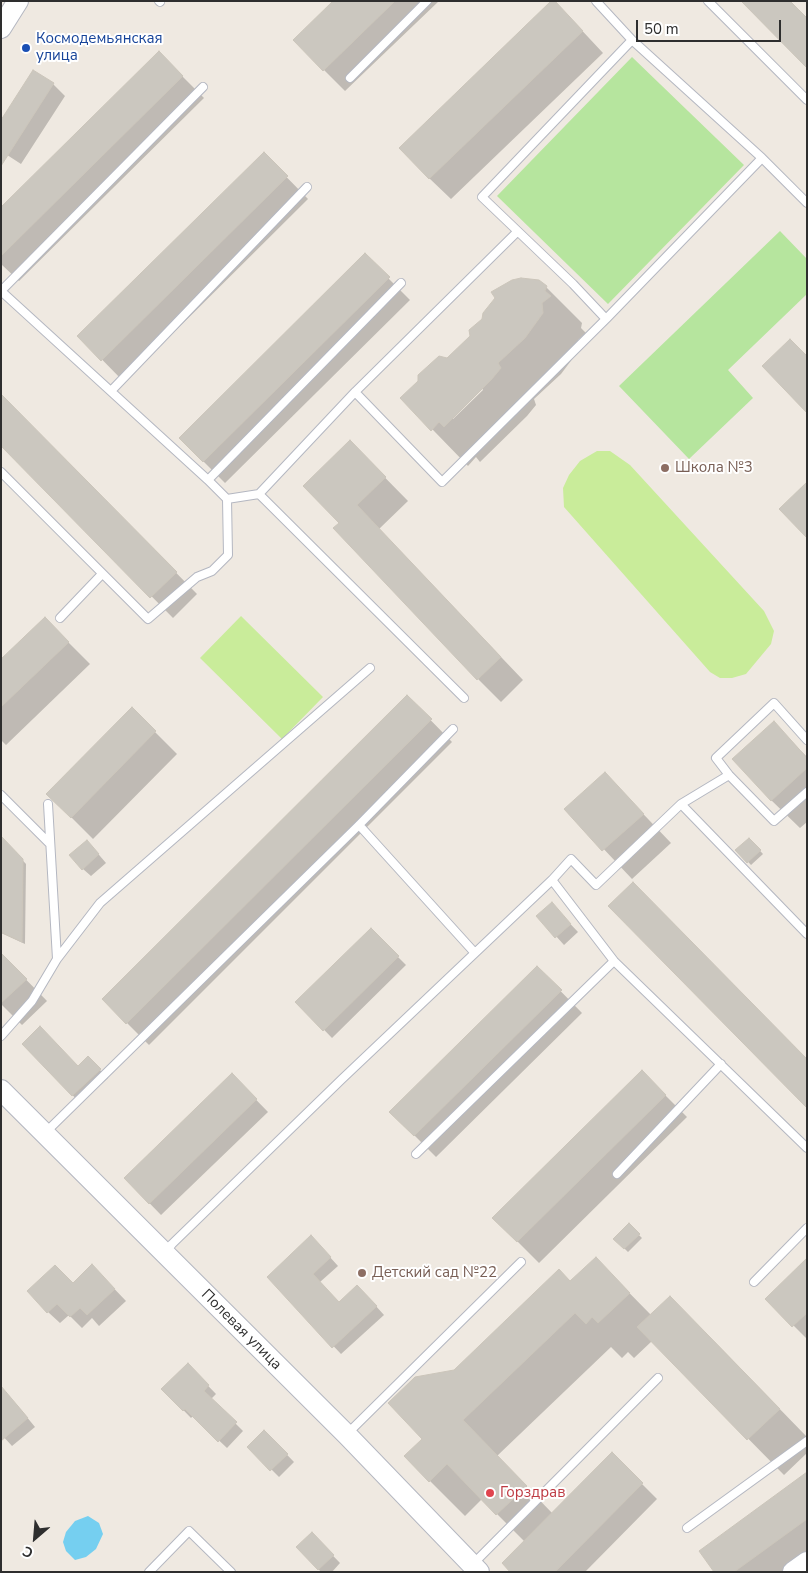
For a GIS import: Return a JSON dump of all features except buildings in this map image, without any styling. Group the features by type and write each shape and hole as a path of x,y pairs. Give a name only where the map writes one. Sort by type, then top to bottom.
{"street":[{"path":"1,28 18,1"},
{"name":"Полевая улица","path":"1,1090 347,1435 476,1568"},
{"path":"793,1572 807,1562"}],"lane":[{"path":"350,78 427,1"},
{"path":"596,1 632,40 762,158 807,203"},
{"path":"708,1 807,100"},
{"path":"606,319 573,284 482,198 632,40"},
{"path":"1,472 148,619 197,577 212,571 228,555 227,500 208,480 1,291 203,87"},
{"path":"355,392 442,482 606,319 762,158"},
{"path":"111,391 307,186"},
{"path":"227,500 259,494 355,392 517,232"},
{"path":"208,480 401,283"},
{"path":"259,494 464,698"},
{"path":"60,618 102,574"},
{"path":"1,1036 32,1001 57,959 100,904 370,668"},
{"path":"807,740 774,703 716,758 729,775 774,821 807,792"},
{"path":"46,1133 359,825 453,729"},
{"path":"164,1254 572,859 596,885 681,804 729,775"},
{"path":"1,795 50,844"},
{"path":"48,804 57,959"},
{"path":"681,804 807,934"},
{"path":"359,825 474,952"},
{"path":"552,880 614,961 807,1148"},
{"path":"416,1154 614,961"},
{"path":"617,1174 721,1064"},
{"path":"754,1282 807,1228"},
{"path":"347,1435 521,1262"},
{"path":"476,1568 658,1378"},
{"path":"687,1528 807,1440"},
{"path":"150,1572 189,1531 231,1572"}],"green space":[{"path":"632,57 744,165 608,304 497,196"},
{"path":"780,231 807,259 807,294 728,370 753,398 689,459 619,386"},
{"path":"597,451 610,451 630,465 764,611 774,631 771,644 746,674 732,678 720,678 710,672 564,507 563,488 569,475 580,461"},
{"path":"241,616 323,697 282,739 200,658"}],"water":[{"path":"88,1516 99,1523 103,1534 96,1549 86,1557 75,1560 66,1551 63,1542 66,1532 75,1521"}],"place":[{"name":"Космодемьянская улица","path":"26,48"},
{"name":"Школа №3","path":"665,468"},
{"name":"Детский сад №22","path":"362,1273"},
{"name":"Горздрав","path":"490,1493"}]}
